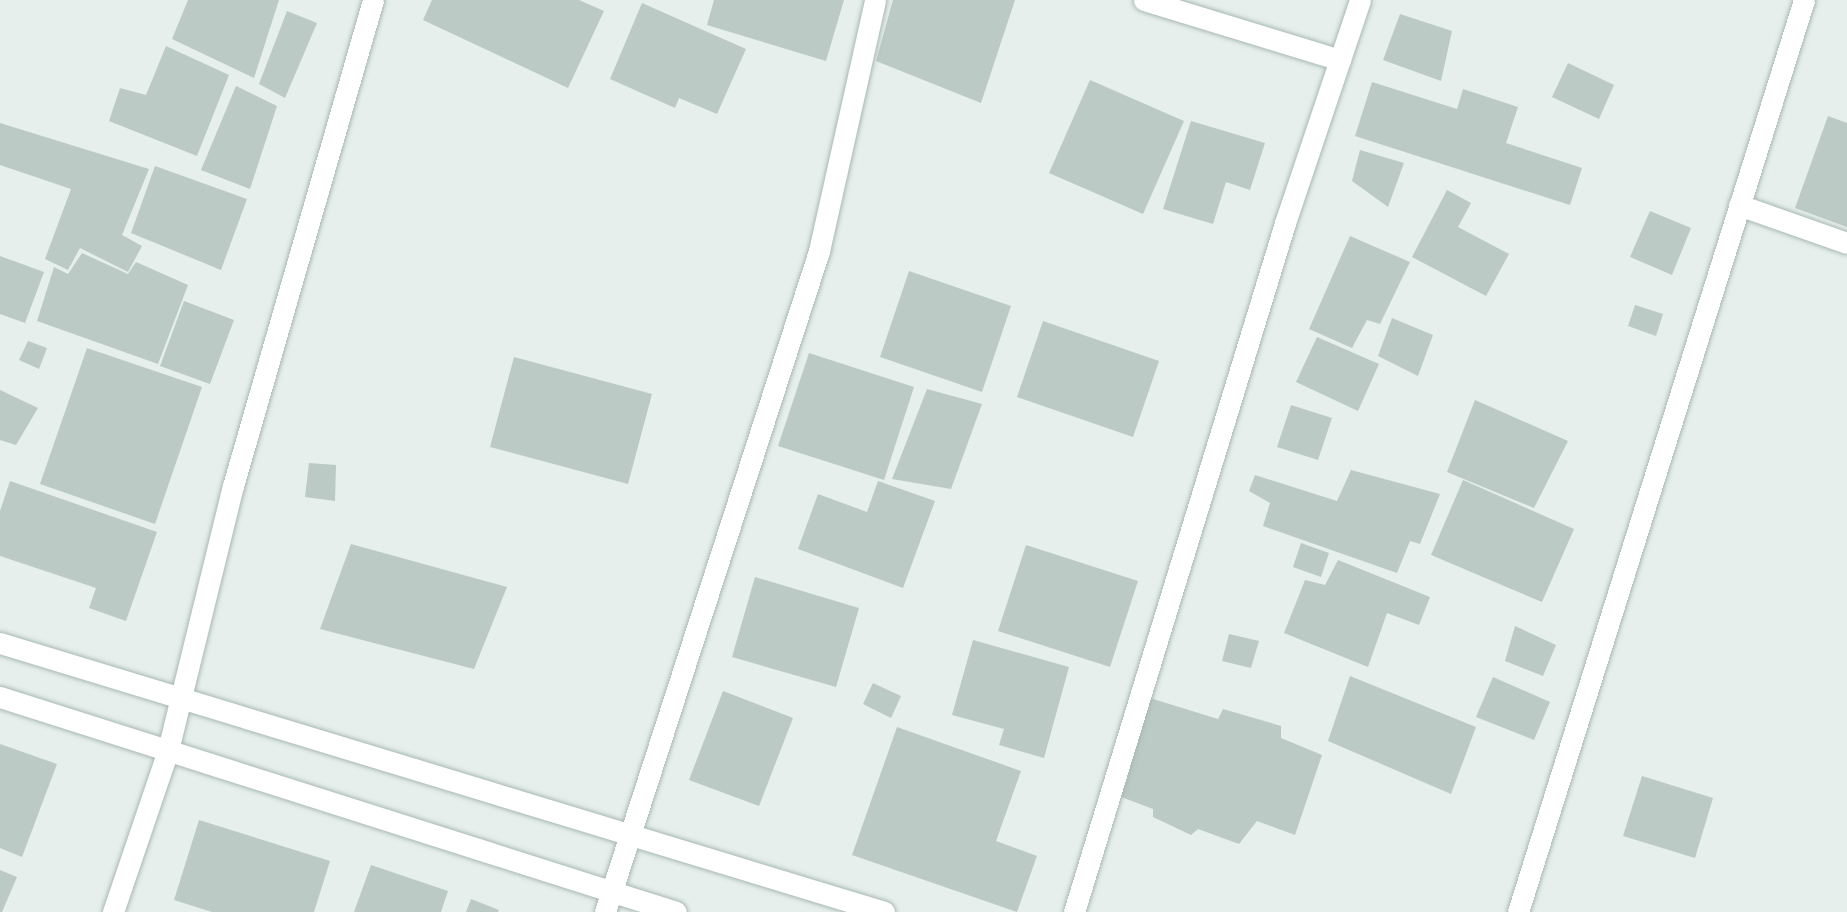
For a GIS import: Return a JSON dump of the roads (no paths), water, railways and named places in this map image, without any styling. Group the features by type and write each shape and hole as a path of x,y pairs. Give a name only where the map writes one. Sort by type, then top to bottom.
{"street":[{"path":"113,912 168,750 233,486 373,0"},
{"path":"608,902 627,836 819,251 875,0"},
{"path":"1144,0 1340,60"},
{"path":"1074,912 1285,223 1360,0"},
{"path":"1518,912 1804,0"},
{"path":"1739,205 1847,243"},
{"path":"0,643 627,836 884,912"},
{"path":"0,697 168,750 608,902 676,912"}]}
